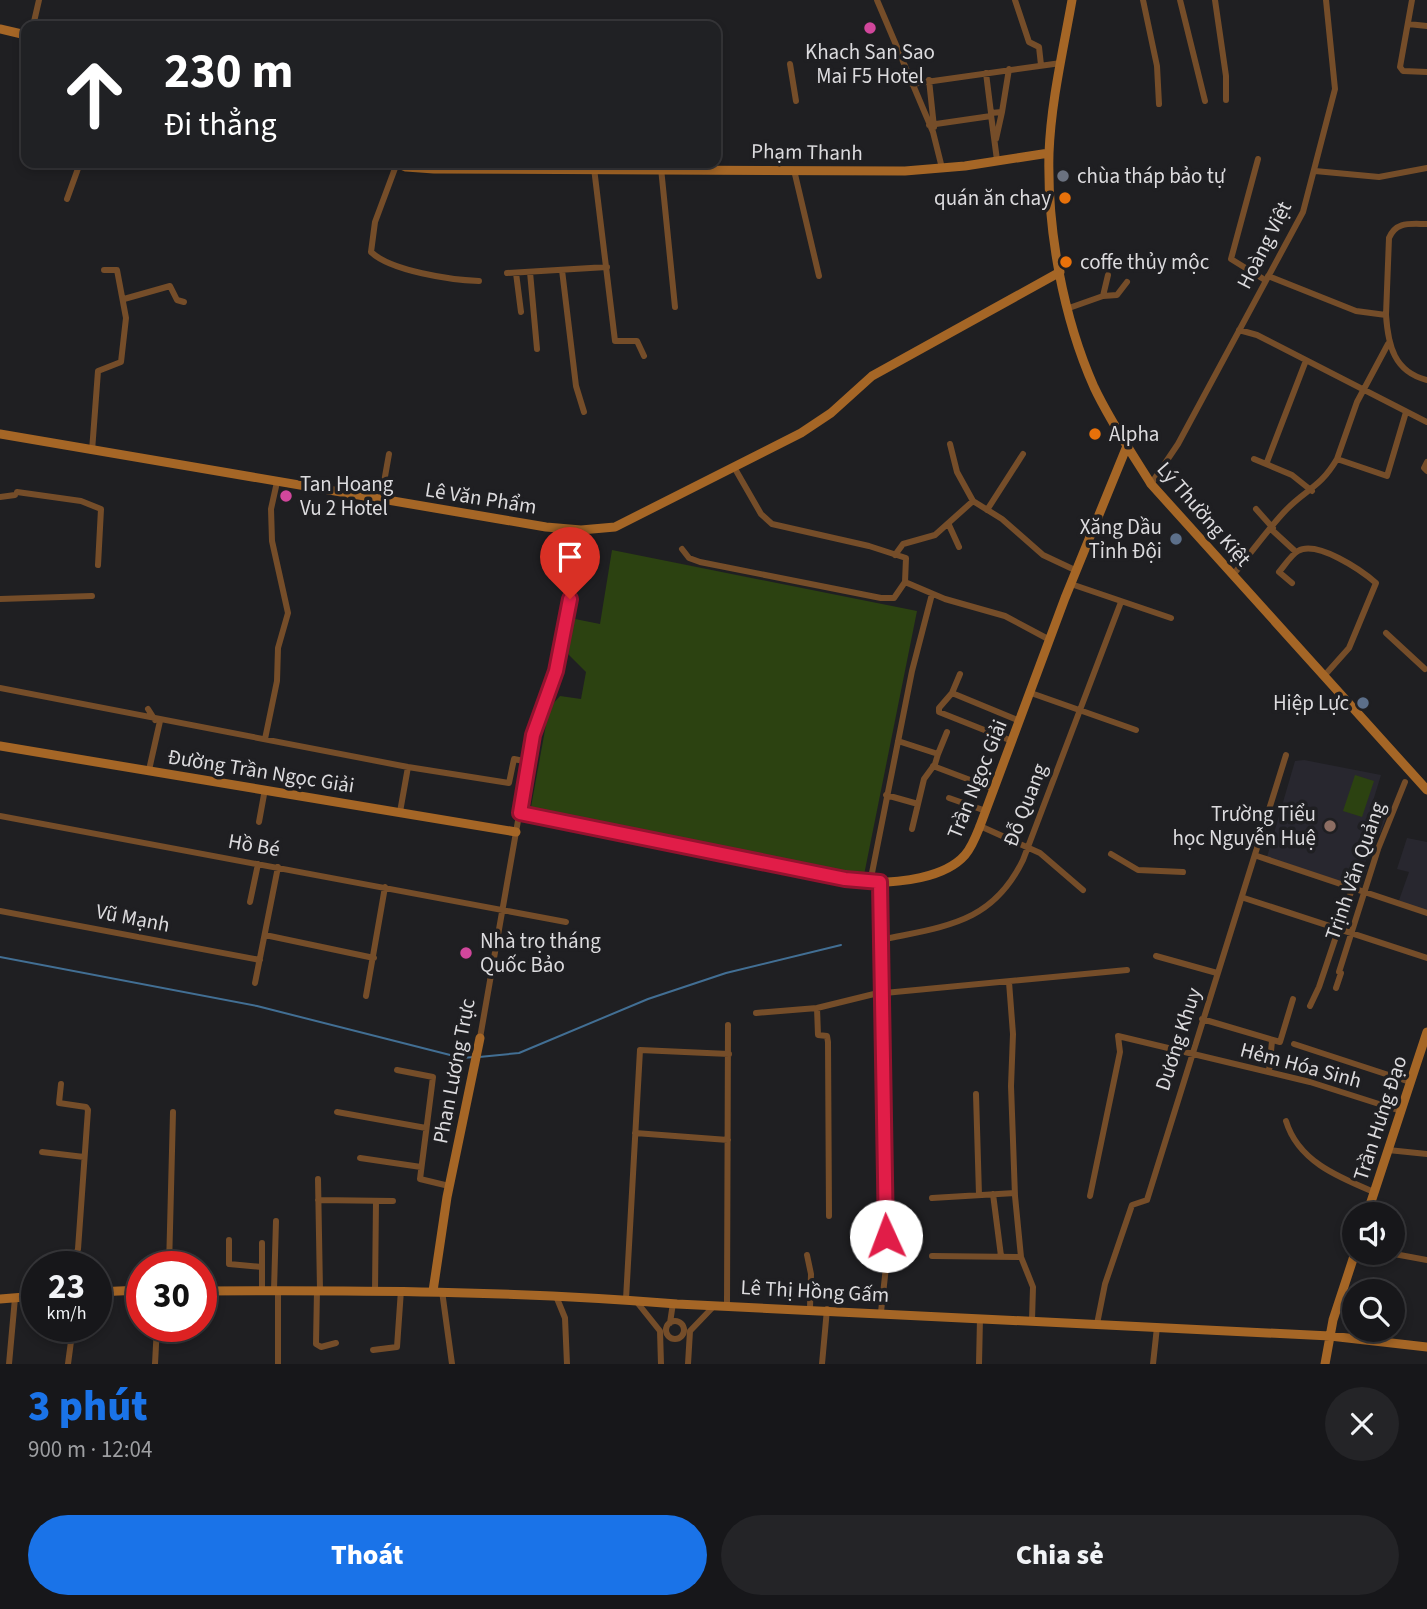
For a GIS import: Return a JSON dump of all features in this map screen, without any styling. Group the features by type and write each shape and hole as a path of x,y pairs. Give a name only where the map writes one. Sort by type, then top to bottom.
{"street":[{"path":"34,21 39,0"},
{"path":"877,0 932,124"},
{"path":"1015,0 1029,43 1039,47 1041,65"},
{"name":"Lý Thường Kiệt","path":"1072,0 1049,153 1051,207 1060,272 1094,387 1151,484 1427,790"},
{"path":"1143,0 1157,66 1159,104"},
{"path":"1180,0 1205,101"},
{"path":"1215,0 1226,76 1226,100"},
{"name":"Hoàng Việt","path":"1151,484 1178,444 1303,212 1335,89 1326,0"},
{"path":"1412,0 1401,69 1427,72"},
{"path":"1408,24 1427,26"},
{"path":"0,29 21,34"},
{"path":"912,84 1061,63"},
{"path":"790,64 796,101"},
{"path":"996,139 1009,69"},
{"path":"986,72 997,160"},
{"path":"929,80 933,132 942,168"},
{"path":"932,124 1002,112"},
{"name":"Phạm Thanh","path":"420,168 905,171 1049,153"},
{"path":"1258,159 1231,259 1267,278 1356,310 1386,315"},
{"path":"67,199 78,168"},
{"path":"395,168 375,222 371,252 391,264 429,272 435,278 479,281"},
{"path":"594,168 615,341 637,341 645,356"},
{"path":"1315,171 1379,177 1427,168"},
{"path":"661,169 675,307"},
{"path":"794,170 819,276"},
{"path":"1427,224 1401,225 1393,229 1389,238 1386,315 1388,344 1399,362 1412,374 1427,380"},
{"path":"507,273 607,267"},
{"path":"92,452 98,371 117,365 123,358 124,299 117,270 103,270"},
{"path":"562,270 575,381 584,412"},
{"path":"530,272 537,349"},
{"name":"Lê Văn Phẩm","path":"0,434 92,452 581,530 615,527 808,429 872,376 1060,272"},
{"path":"516,273 521,312"},
{"path":"1103,296 1108,275"},
{"path":"1069,308 1103,296 1117,295 1127,282"},
{"path":"124,299 170,286 177,300 184,302"},
{"path":"1239,330 1257,335 1305,363 1427,422"},
{"path":"1233,575 1287,509 1328,476 1337,459 1357,402 1388,344"},
{"path":"1267,462 1305,363"},
{"path":"1337,459 1387,475 1406,412"},
{"path":"950,444 957,472 973,501 1002,519 1043,555 1077,571"},
{"name":"Trần Ngọc Giải","path":"520,813 875,883 926,876 954,864 969,850 986,811 1071,584 1128,446"},
{"path":"381,499 389,454"},
{"path":"987,510 1023,454"},
{"path":"1254,459 1267,462 1312,491"},
{"path":"1427,462 1424,468 1427,471"},
{"path":"682,549 690,558 700,562 881,598 894,598 905,582 907,559 772,524 761,514 734,467"},
{"path":"265,739 278,673 278,648 288,613 272,541 271,509 277,482"},
{"path":"0,496 16,494 81,501 101,509 98,565"},
{"path":"895,555 903,544 935,535 973,501"},
{"path":"1256,509 1296,552"},
{"path":"949,525 960,547"},
{"name":"Phan Lương Trực","path":"438,1291 449,1186 480,1038 528,762 538,717 556,671 562,645 581,530"},
{"path":"1292,583 1279,572 1296,552 1314,548 1356,567 1376,583 1349,648 1324,676"},
{"path":"905,582 932,594 1005,616 1050,640"},
{"path":"1071,584 1171,618"},
{"path":"881,1312 887,1258 881,940 875,883 886,795 912,671 932,594"},
{"path":"0,599 92,596"},
{"name":"Đỗ Quang","path":"881,940 951,924 981,912 1009,886 1028,846 1121,602"},
{"path":"1386,633 1425,669"},
{"path":"960,674 952,693 942,702 939,712 1012,741"},
{"path":"0,699 1,688 408,767 509,783 514,760 528,762"},
{"path":"1031,692 1136,730"},
{"path":"952,693 1020,721"},
{"path":"148,709 158,720"},
{"path":"149,770 158,720"},
{"path":"912,829 926,774 933,766 947,732"},
{"path":"898,741 938,754"},
{"name":"Đường Trần Ngọc Giải","path":"0,746 516,832"},
{"name":"Dương Khuy","path":"1097,1324 1105,1284 1132,1205 1149,1196 1202,1019 1244,898 1286,755"},
{"path":"933,766 994,789"},
{"path":"400,811 408,767"},
{"name":"Trịnh Văn Quảng","path":"1336,988 1364,893 1405,782"},
{"path":"259,822 265,789"},
{"path":"886,795 918,804"},
{"path":"949,798 986,811"},
{"name":"Hồ Bé","path":"0,816 566,922"},
{"path":"980,825 1028,846 1053,863 1083,890"},
{"path":"1111,854 1138,870 1182,872"},
{"path":"1257,856 1427,913"},
{"path":"250,902 258,864"},
{"path":"255,983 278,867"},
{"path":"366,996 384,887"},
{"path":"1310,1006 1319,988 1352,889"},
{"path":"1244,898 1427,958"},
{"name":"Vũ Mạnh","path":"0,911 260,960"},
{"path":"265,935 374,958"},
{"path":"1156,956 1217,973"},
{"path":"756,1013 817,1008 854,997 882,993 1127,970"},
{"path":"1009,982 1013,1034 1011,1086 1015,1193 1021,1256 1033,1287 1032,1320"},
{"path":"1202,1019 1280,1042 1293,999"},
{"path":"817,1008 818,1035 827,1036 828,1042 829,1216"},
{"path":"727,1305 728,1025"},
{"name":"Trần Hưng Đạo","path":"1371,1202 1427,1032"},
{"name":"Hẻm Hóa Sinh","path":"1090,1196 1120,1052 1118,1036 1146,1040 1269,1072 1401,1111"},
{"path":"1269,1072 1272,1041"},
{"path":"1294,1044 1410,1082"},
{"path":"661,1335 631,1300 640,1050 729,1054"},
{"path":"397,1070 433,1077 421,1181 449,1186"},
{"path":"61,1084 59,1103 86,1107 89,1110 77,1251"},
{"path":"976,1094 979,1195"},
{"path":"169,1251 173,1112"},
{"path":"337,1112 426,1128"},
{"path":"1286,1121 1289,1134 1311,1159 1339,1177 1374,1192"},
{"path":"635,1133 728,1140"},
{"path":"1388,1150 1427,1154"},
{"path":"42,1152 83,1157"},
{"path":"360,1158 421,1167"},
{"path":"318,1179 316,1344 321,1347 336,1343"},
{"path":"932,1198 1015,1193"},
{"path":"993,1194 1001,1256"},
{"path":"318,1200 393,1201"},
{"path":"375,1291 376,1201"},
{"path":"276,1221 278,1364"},
{"path":"229,1240 229,1264 262,1267"},
{"path":"262,1243 262,1290"},
{"path":"807,1255 811,1274 810,1308"},
{"path":"932,1256 1021,1256"},
{"path":"1405,1256 1427,1260"},
{"path":"1325,1364 1330,1336 1351,1265"},
{"path":"373,1350 397,1347 401,1290"},
{"name":"Lê Thị Hồng Gấm","path":"217,1291 401,1290 555,1296 1330,1336 1427,1347"},
{"path":"438,1291 452,1364"},
{"path":"555,1296 565,1318 567,1364"},
{"path":"0,1299 21,1297"},
{"path":"9,1364 15,1298"},
{"path":"675,1303 681,1325 689,1336"},
{"path":"662,1364 661,1335 668,1325 675,1303"},
{"path":"688,1364 689,1336 694,1324 715,1304"},
{"path":"822,1364 827,1309"},
{"path":"979,1364 980,1318"},
{"path":"668,1325 681,1325"},
{"path":"668,1325 675,1338 684,1341 688,1350"},
{"path":"661,1348 675,1338 681,1325"},
{"path":"1153,1364 1157,1327"},
{"path":"68,1364 71,1342"},
{"path":"155,1364 156,1342"}],"shaded area":[{"name":"Trường Tiểu học Nguyễn Huệ","path":"1304,760 1381,775 1370,811 1386,818 1380,834 1373,834 1365,864 1367,870 1359,889 1267,857 1295,761"},
{"path":"1407,838 1427,842 1427,912 1398,903 1409,872 1397,869"}],"green space":[{"path":"612,550 917,611 864,875 531,807 549,708 560,696 581,699 586,672 567,653 570,618 600,624"},
{"path":"1355,775 1374,781 1362,817 1343,811"}],"waterway":[{"path":"479,1057 519,1053 648,999 726,973 841,945"},
{"path":"0,957 257,1006 462,1058 474,1057"}],"place":[{"name":"Khach San Sao Mai F5 Hotel","path":"870,28"},
{"name":"chùa tháp bảo tự","path":"1063,176"},
{"name":"quán ăn chay","path":"1065,198"},
{"name":"coffe thủy mộc","path":"1066,262"},
{"name":"Alpha","path":"1095,434"},
{"name":"Tan Hoang Vu 2 Hotel","path":"286,496"},
{"name":"Xăng Dầu Tỉnh Đội","path":"1176,539"},
{"name":"Hiệp Lực","path":"1363,703"},
{"name":"Trường Tiểu học Nguyễn Huệ","path":"1330,826"},
{"name":"Nhà trọ tháng Quốc Bảo","path":"466,953"}],"route":[{"path":"570,599 556,671 533,735 520,813 845,879 880,882 886,1236"}]}
